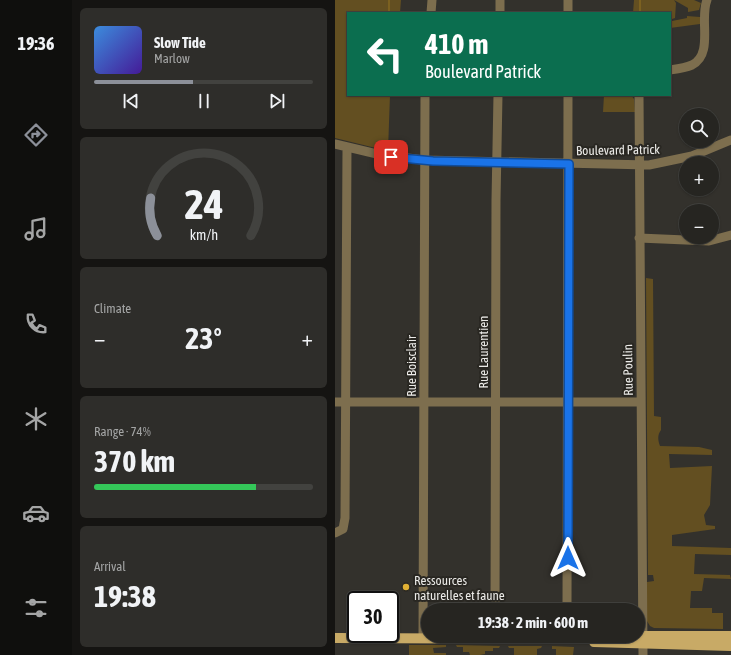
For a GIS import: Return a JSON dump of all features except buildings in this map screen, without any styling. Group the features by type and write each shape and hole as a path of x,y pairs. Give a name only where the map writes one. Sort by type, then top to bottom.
{"main road":[{"path":"645,639 731,636"},
{"path":"335,638 421,638"},
{"path":"645,639 731,646"}],"street":[{"path":"431,12 432,0"},
{"path":"500,0 500,12"},
{"path":"568,0 568,12"},
{"path":"671,70 690,66 702,56 707,0"},
{"name":"Rue Boisclair","path":"423,603 425,96"},
{"name":"Rue Laurentien","path":"495,603 496,162 498,96"},
{"path":"567,603 568,96"},
{"name":"Rue Poulin","path":"639,96 641,603"},
{"name":"Boulevard Patrick","path":"335,144 391,157 424,160 656,165 702,153 731,140"},
{"path":"335,533 343,529 345,522 347,147"},
{"path":"639,238 709,241 731,235"},
{"path":"335,402 641,402"},
{"name":"Rue Poulin","path":"642,643 643,655"}],"shaded area":[{"path":"335,0 401,0 400,12 347,12 347,96 390,96 388,151 335,138"},
{"path":"634,0 674,0 676,3 675,18 672,19 672,21 687,18 687,16 700,17 700,24 671,28 671,12 633,12"},
{"path":"674,0 694,0 701,3 699,10 688,12 688,8"},
{"path":"604,96 632,96 634,99 635,112 603,112"},
{"path":"646,278 653,279 654,416 661,417 661,430 658,438 660,446 699,447 712,450 712,455 669,454 670,468 712,466 710,505 704,515 706,525 715,526 715,529 672,535 672,546 731,548 731,555 695,554 694,574 730,575 731,579 704,578 702,591 691,591 690,608 712,608 712,613 723,613 723,629 654,628 650,626 647,621 647,582 654,581 653,575 648,575"},
{"path":"409,645 446,645 446,647 433,648 434,653 446,653 446,655 409,655"},
{"path":"456,645 500,646 499,648 493,648 493,651 485,651 485,654 470,655 469,652 463,652 463,647 457,647"},
{"path":"508,646 542,646 541,648 537,649 537,655 514,655 514,648 509,648"},
{"path":"552,646 574,647 573,655 556,655 556,649 552,649"}],"waterway":[{"path":"389,0 389,12"},
{"path":"640,0 640,12"}],"place":[{"name":"Ressources naturelles et faune","path":"406,587"}],"route":[{"path":"391,157 433,161 569,164 567,412 568,558"}]}
